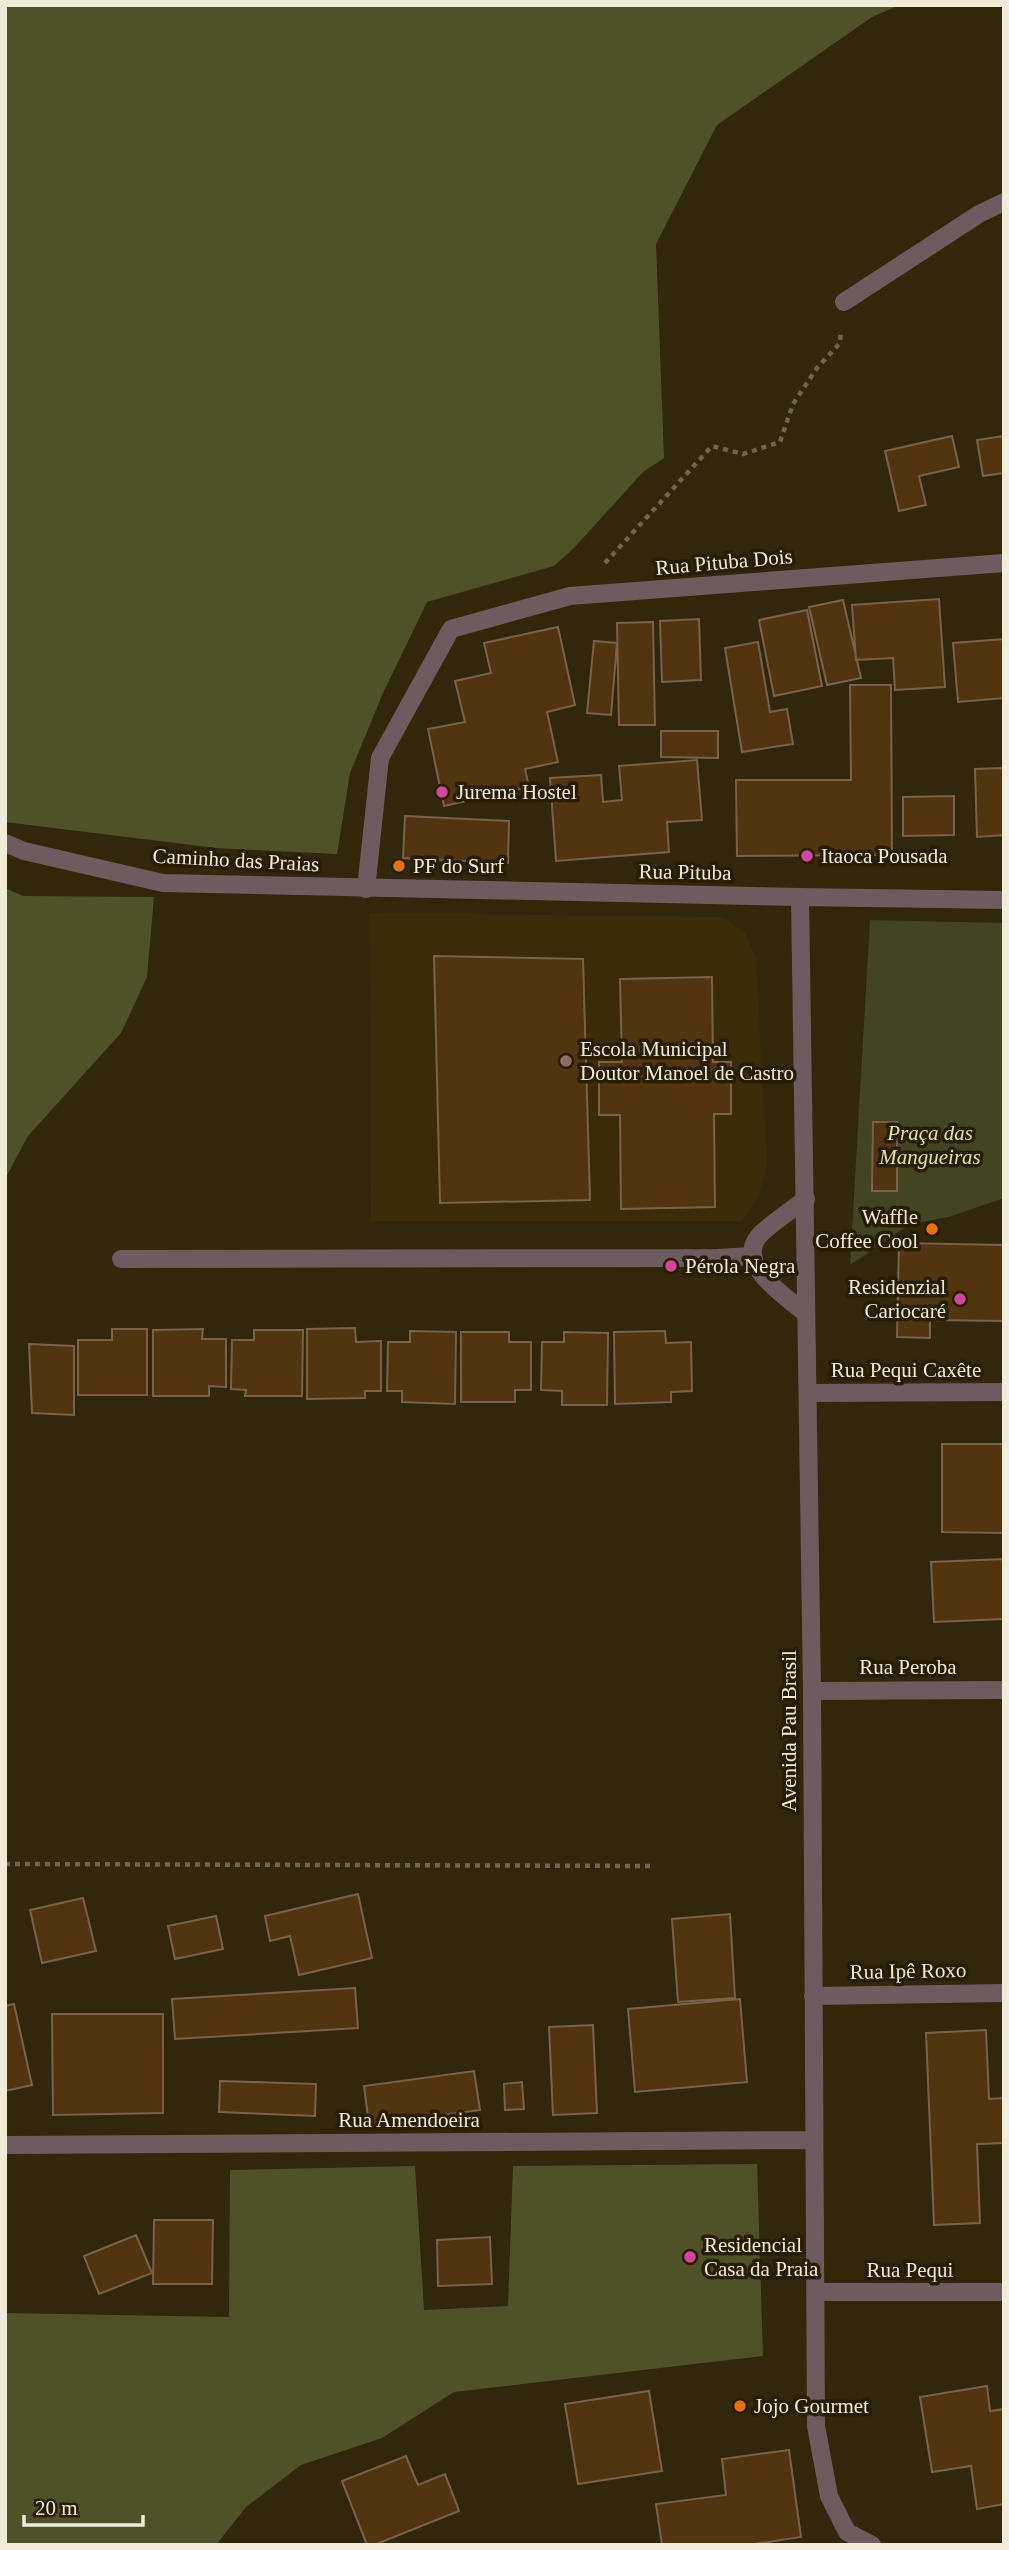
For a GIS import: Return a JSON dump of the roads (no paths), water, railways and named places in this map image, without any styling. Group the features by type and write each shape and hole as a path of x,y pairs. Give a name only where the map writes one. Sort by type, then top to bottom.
{"street":[{"path":"844,302 912,261 979,214 1004,202"},
{"name":"Rua Pituba Dois","path":"366,889 380,758 451,629 570,596 1004,563"},
{"name":"Caminho das Praias","path":"5,843 24,851 163,883 366,889"},
{"name":"Rua Pituba","path":"366,889 1004,900"},
{"name":"Avenida Pau Brasil","path":"800,897 812,1691 816,2426 829,2496 847,2532 872,2545"},
{"path":"806,1199 757,1238 752,1256 757,1271 806,1313"},
{"path":"121,1259 752,1256"},
{"name":"Rua Pequi Caxête","path":"808,1393 1004,1392"},
{"name":"Rua Peroba","path":"812,1691 1004,1690"},
{"name":"Rua Ipê Roxo","path":"813,1996 1004,1993"},
{"name":"Rua Amendoeira","path":"5,2145 814,2140"},
{"name":"Rua Pequi","path":"817,2292 1004,2292"}],"place":[{"name":"Jurema Hostel","path":"442,792"},
{"name":"Itaoca Pousada","path":"807,856"},
{"name":"PF do Surf","path":"399,866"},
{"name":"Escola Municipal Doutor Manoel de Castro","path":"566,1061"},
{"name":"Waffle Coffee Cool","path":"932,1229"},
{"name":"Pérola Negra","path":"671,1266"},
{"name":"Residenzial Cariocaré","path":"960,1299"},
{"name":"Residencial Casa da Praia","path":"690,2257"},
{"name":"Jojo Gourmet","path":"740,2406"}],"park label":[{"name":"Praça das Mangueiras","path":"930,1145"}]}
